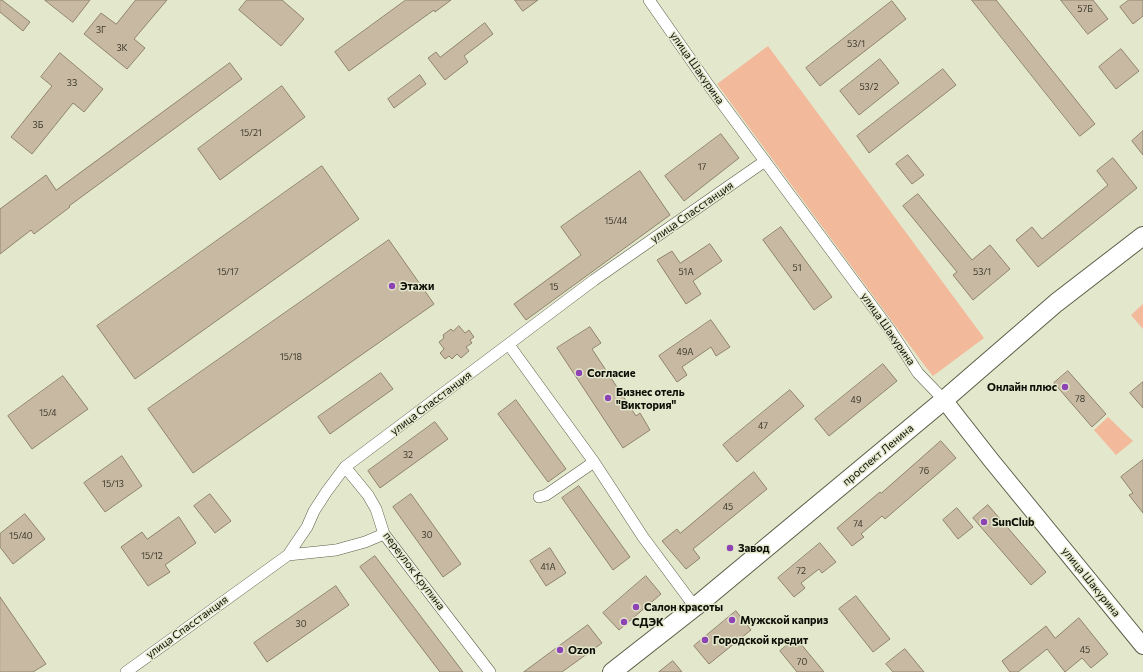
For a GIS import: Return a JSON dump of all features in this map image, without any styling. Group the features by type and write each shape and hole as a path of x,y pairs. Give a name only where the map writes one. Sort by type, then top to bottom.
{"main road":[{"name":"проспект Ленина","path":"612,672 695,607 944,400 1056,303 1143,236"},
{"name":"улица Шакурина","path":"944,400 1143,646"}],"street":[{"name":"улица Шакурина","path":"649,0 707,83 890,330 918,373 944,400"},
{"name":"улица Спасстанция","path":"126,672 288,555 307,527 314,511 344,467 594,280 764,161"},
{"path":"509,345 594,462 643,537 695,607"},
{"path":"539,497 546,495 594,462"},
{"name":"переулок Крупина","path":"344,467 368,495 376,509 384,534 490,672"},
{"path":"288,555 336,550 365,542 384,534"}],"shaded area":[{"path":"768,46 984,338 933,376 717,84"},
{"path":"1143,304 1143,329 1131,315"},
{"path":"1108,417 1133,441 1116,455 1094,430"}],"building":[{"path":"0,0 30,22 23,31 0,12"},
{"path":"45,0 90,0 73,22"},
{"path":"136,0 167,0 134,39 145,48 127,69 84,34 101,13 116,24"},
{"path":"247,0 282,0 304,19 281,46 239,10"},
{"path":"406,0 451,0 435,12 434,10 349,71 335,52"},
{"path":"515,0 538,0 523,11"},
{"path":"972,0 996,0 1095,124 1080,136"},
{"path":"1061,0 1093,0 1108,19 1088,34"},
{"path":"1129,0 1143,0 1143,16 1133,24 1120,7"},
{"path":"892,1 906,19 820,86 806,68"},
{"path":"485,23 493,34 464,56 468,62 445,80 428,58 436,52 440,57"},
{"path":"1121,49 1139,71 1116,89 1099,67"},
{"path":"60,53 103,89 84,112 73,103 32,154 11,137 52,86 41,77"},
{"path":"880,59 899,83 859,115 840,91"},
{"path":"230,63 242,79 69,206 70,207 34,234 31,230 0,254 0,209 46,175 56,190"},
{"path":"943,69 956,85 869,153 857,136"},
{"path":"420,75 426,84 394,108 388,99"},
{"path":"282,86 305,117 220,180 198,149"},
{"path":"1143,131 1143,155 1132,141"},
{"path":"721,134 739,158 684,201 665,176"},
{"path":"908,155 924,175 912,184 896,164"},
{"path":"1113,158 1137,188 1038,267 1016,240 1032,227 1042,239 1108,185 1097,171"},
{"path":"322,166 359,219 135,379 97,326"},
{"path":"640,171 670,215 526,320 514,304 581,255 561,227"},
{"path":"918,194 972,260 990,245 1010,269 973,300 953,275 957,272 903,206"},
{"path":"781,227 832,297 814,310 763,240"},
{"path":"389,240 434,304 193,473 148,409"},
{"path":"710,244 722,261 693,281 701,294 686,304 657,260 672,251 680,263"},
{"path":"711,320 730,347 716,356 711,347 682,367 687,375 677,382 659,356"},
{"path":"459,326 465,333 469,330 474,337 470,340 472,343 466,347 469,351 461,358 457,354 452,359 449,356 445,359 440,353 444,349 439,342 444,338 443,335 451,329 453,331"},
{"path":"590,327 601,343 592,349 636,416 640,413 650,430 623,448 557,348"},
{"path":"883,364 897,381 829,436 815,419"},
{"path":"1068,371 1106,414 1092,427 1054,383"},
{"path":"381,373 393,389 330,434 318,417"},
{"path":"63,376 88,409 32,449 8,416"},
{"path":"1143,382 1143,408 1130,393"},
{"path":"790,390 804,406 737,462 723,445"},
{"path":"516,400 566,469 548,482 498,414"},
{"path":"435,422 448,439 380,488 368,471"},
{"path":"941,441 956,458 885,519 882,516 861,534 864,537 852,546 837,528 880,492 881,493"},
{"path":"122,456 142,486 105,512 84,483"},
{"path":"1143,460 1143,513 1129,495 1133,493 1121,477"},
{"path":"754,472 767,489 693,549 700,558 686,569 662,541 677,529 680,533"},
{"path":"579,486 630,557 613,570 562,498"},
{"path":"210,494 231,521 215,533 194,506"},
{"path":"411,494 461,564 443,577 393,507"},
{"path":"988,505 1046,572 1031,585 973,518"},
{"path":"957,508 973,527 958,539 943,520"},
{"path":"25,514 45,539 13,564 0,547 0,534"},
{"path":"179,517 196,543 165,565 170,572 148,586 121,547 142,532 147,539"},
{"path":"820,543 836,562 822,573 819,569 801,583 805,588 794,597 778,578"},
{"path":"550,548 566,573 546,586 530,561"},
{"path":"375,556 463,672 440,672 360,567"},
{"path":"646,576 661,594 619,630 603,613"},
{"path":"336,586 349,605 267,662 254,643"},
{"path":"856,596 890,639 873,652 839,609"},
{"path":"0,597 46,664 33,672 0,672"},
{"path":"736,611 751,630 709,664 694,646"},
{"path":"1079,618 1108,654 1091,668 1082,658 1065,672 1047,649 1018,672 1010,672 1002,661 1046,626 1055,638"},
{"path":"588,625 602,643 562,672 524,672"},
{"path":"796,638 824,672 797,672 780,651"},
{"path":"905,649 924,672 893,672 886,664"},
{"path":"673,661 682,672 659,672"}],"place":[{"name":"Этажи","path":"392,286"},
{"name":"Согласие","path":"579,373"},
{"name":"Онлайн плюс","path":"1065,387"},
{"name":"Бизнес отель \"Виктория\"","path":"608,398"},
{"name":"SunClub","path":"984,522"},
{"name":"Завод","path":"730,548"},
{"name":"Салон красоты","path":"636,607"},
{"name":"Мужской каприз","path":"732,620"},
{"name":"СДЭК","path":"624,622"},
{"name":"Городской кредит","path":"705,640"},
{"name":"Ozon","path":"560,650"}]}
